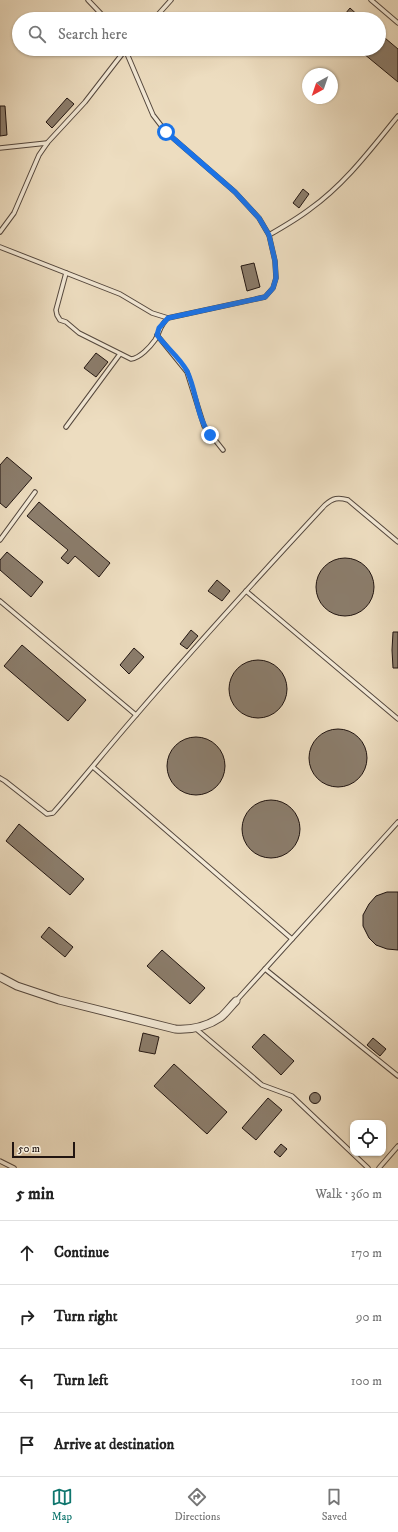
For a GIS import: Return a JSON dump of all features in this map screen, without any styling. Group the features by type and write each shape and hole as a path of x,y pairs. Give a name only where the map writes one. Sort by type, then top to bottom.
{"street":[{"path":"0,977 17,986 59,1000 175,1029 187,1029 201,1026 220,1017 236,1001"}],"lane":[{"path":"88,0 99,12"},
{"path":"160,12 171,0"},
{"path":"371,0 385,12"},
{"path":"386,13 398,23"},
{"path":"0,232 14,213 39,155 47,143 85,102 120,56"},
{"path":"0,247 120,294 152,313 168,318 265,297 273,288 276,278 275,261 269,235 259,218 235,192 166,132 153,115 128,56"},
{"path":"269,235 310,210 338,185 354,169 398,116"},
{"path":"0,148 47,143"},
{"path":"66,273 56,310 60,320 66,322 79,333 131,359 137,358 154,341 159,328 168,318"},
{"path":"157,335 187,372 204,426 223,450"},
{"path":"66,427 120,354"},
{"path":"0,540 35,492"},
{"path":"0,778 47,814 53,813 136,715 246,591 332,499 339,497 348,500 398,542"},
{"path":"246,591 398,720"},
{"path":"0,601 136,715"},
{"path":"93,767 292,939"},
{"path":"236,1001 398,822"},
{"path":"265,969 398,1076"},
{"path":"195,1028 262,1084 292,1096 368,1168"},
{"path":"379,1168 398,1146"},
{"path":"0,1161 14,1168"}],"building":[{"path":"350,8 354,12 347,12"},
{"path":"386,39 398,49 398,82 366,56 386,56"},
{"path":"67,98 74,104 52,128 46,122"},
{"path":"0,106 5,106 7,135 0,136"},
{"path":"303,189 309,194 299,208 293,203"},
{"path":"254,263 260,287 247,291 241,266"},
{"path":"96,353 108,362 96,377 84,368"},
{"path":"7,457 32,478 6,508 0,503 0,465"},
{"path":"39,502 110,563 99,577 75,556 68,564 61,558 68,550 27,516"},
{"path":"7,552 43,582 31,597 0,570 0,560"},
{"path":"339,558 351,558 366,566 374,581 374,593 366,608 351,616 339,616 324,608 316,593 316,581 324,566"},
{"path":"217,580 230,591 222,601 208,591"},
{"path":"191,630 198,636 187,649 180,644"},
{"path":"393,632 398,632 398,668 393,668"},
{"path":"22,645 86,700 68,721 4,666"},
{"path":"134,648 144,657 129,674 120,665"},
{"path":"252,660 264,660 279,668 287,683 287,695 279,710 264,718 252,718 237,710 229,695 229,683 237,668"},
{"path":"332,729 344,729 359,737 367,752 367,764 359,779 344,787 332,787 317,779 309,764 309,752 317,737"},
{"path":"190,737 202,737 217,745 225,760 225,772 217,787 202,795 190,795 175,787 167,772 167,760 175,745"},
{"path":"265,800 277,800 292,808 300,823 300,835 292,850 277,858 265,858 250,850 242,835 242,823 250,808"},
{"path":"19,824 84,879 70,895 6,841"},
{"path":"387,892 398,892 398,950 387,949 376,945 369,938 363,926 363,915 369,904 376,896"},
{"path":"49,927 73,947 65,957 41,937"},
{"path":"162,950 205,988 190,1004 147,966"},
{"path":"143,1033 159,1037 155,1054 139,1051"},
{"path":"264,1034 294,1061 281,1075 252,1047"},
{"path":"373,1038 386,1049 380,1056 367,1045"},
{"path":"174,1064 227,1112 207,1134 154,1086"},
{"path":"315,1092 319,1094 321,1098 319,1102 315,1104 311,1102 309,1098 311,1094"},
{"path":"268,1098 282,1110 256,1140 242,1128"},
{"path":"281,1144 287,1149 280,1157 274,1152"}],"route":[{"path":"166,132 235,192 259,218 269,235 275,261 276,278 273,288 265,297 168,318 159,328 157,335 187,372 200,416 210,435"}]}
